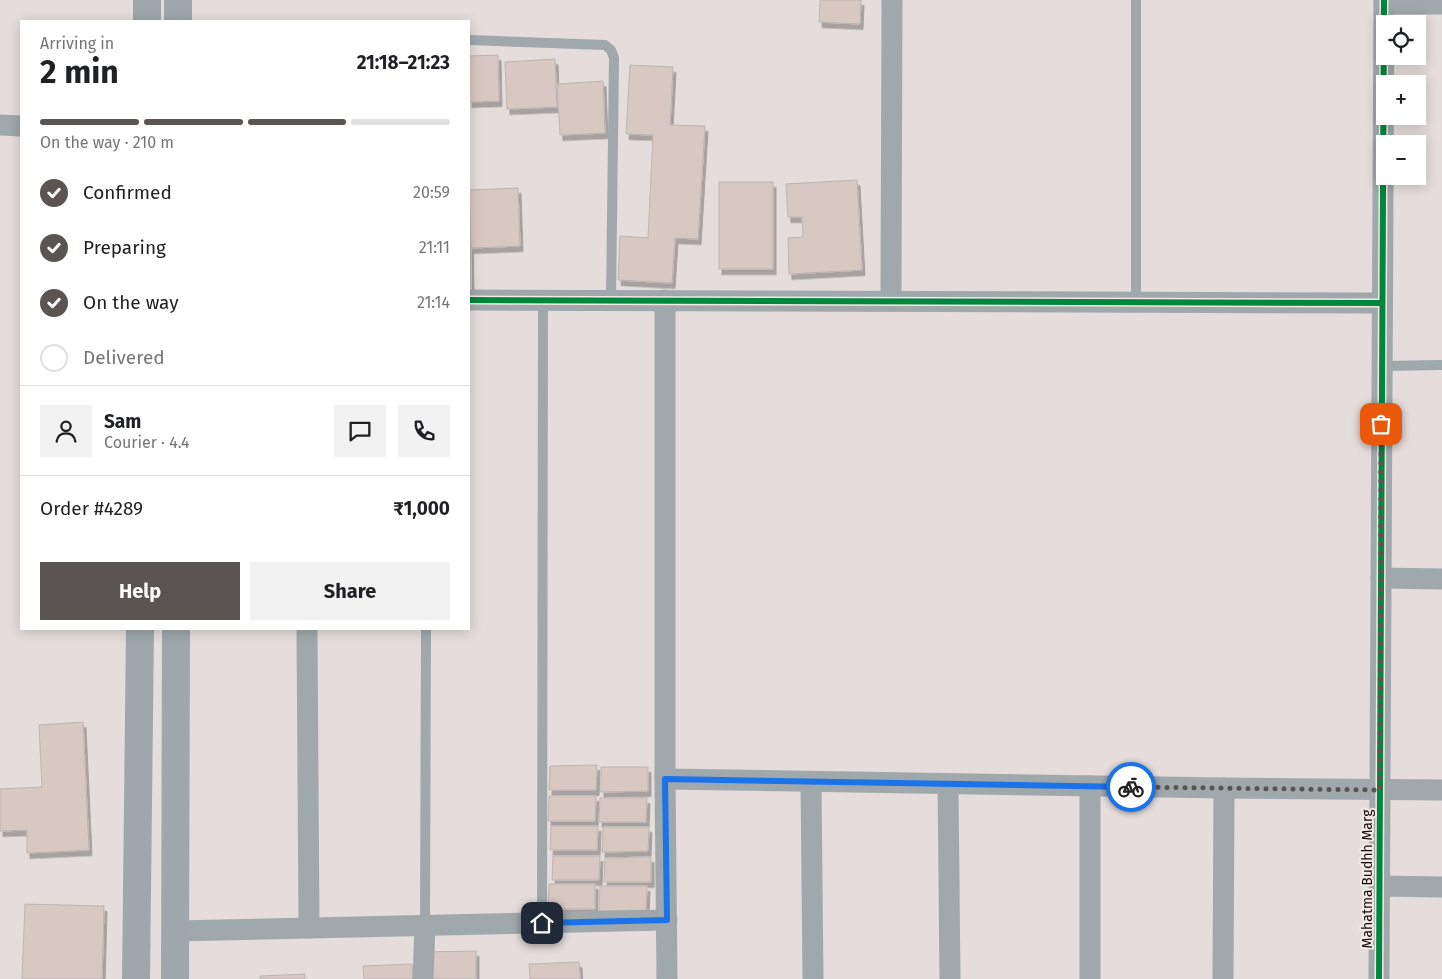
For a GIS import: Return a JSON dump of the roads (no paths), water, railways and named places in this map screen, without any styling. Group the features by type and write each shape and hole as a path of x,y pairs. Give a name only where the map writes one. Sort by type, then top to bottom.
{"street":[{"path":"147,0 147,20"},
{"path":"178,0 178,20"},
{"path":"891,301 892,0"},
{"path":"1384,2 1442,4"},
{"name":"Mahatma Budhh Marg","path":"1379,979 1384,2"},
{"path":"0,126 20,126"},
{"path":"470,300 1382,303"},
{"path":"665,300 667,979"},
{"path":"1381,578 1442,579"},
{"path":"136,979 140,630"},
{"path":"175,979 176,630"},
{"path":"307,630 309,928"},
{"path":"665,779 1442,790"},
{"path":"811,782 813,979"},
{"path":"948,784 950,979"},
{"path":"1090,786 1090,979"},
{"path":"1223,979 1224,788"},
{"path":"1379,886 1442,887"},
{"path":"175,931 667,920"},
{"path":"423,979 425,926"}],"lane":[{"path":"1136,0 1136,302"},
{"path":"470,40 605,45 611,50 614,58 611,300"},
{"path":"542,300 542,923"},
{"path":"1382,366 1442,366"},
{"path":"425,926 426,630"}]}
